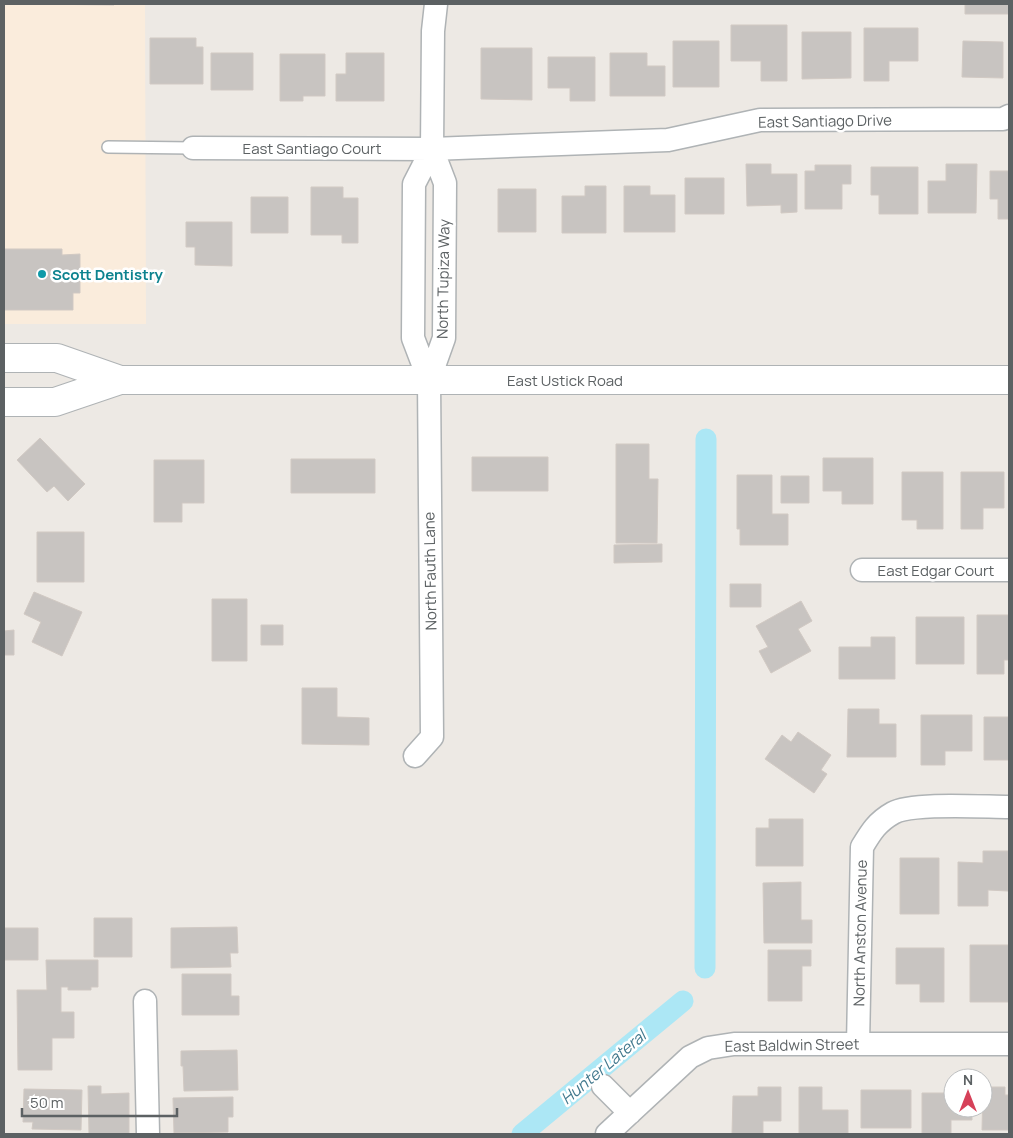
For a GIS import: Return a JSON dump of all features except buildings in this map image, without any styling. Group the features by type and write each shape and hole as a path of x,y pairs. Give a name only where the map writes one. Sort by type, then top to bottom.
{"main road":[{"name":"East Ustick Road","path":"4,358 57,358 120,380"},
{"name":"East Ustick Road","path":"4,402 55,402 120,380 1009,380"}],"street":[{"name":"North Tupiza Way","path":"429,380 444,338 445,183 432,149 433,31 436,4"},
{"name":"East Santiago Drive","path":"432,149 668,140 760,120 1003,119 1009,116"},
{"name":"East Santiago Court","path":"192,148 432,149"},
{"name":"North Tupiza Way","path":"429,380 413,338 414,184 432,149"},
{"name":"North Fauth Lane","path":"415,756 432,737 429,380"},
{"name":"East Edgar Court","path":"862,570 1009,570"},
{"name":"North Anston Avenue","path":"858,1044 862,847 874,826 895,812 918,806 1009,807"},
{"path":"145,1001 148,1134"},
{"name":"East Baldwin Street","path":"607,1134 690,1057 708,1048 734,1044 1009,1044"},
{"path":"602,1086 630,1113"}],"lane":[{"path":"108,147 192,148"}],"shaded area":[{"path":"4,4 145,4 146,324 4,324"}],"waterway":[{"path":"705,968 706,439"},
{"name":"Hunter Lateral","path":"522,1134 683,1001"}],"place":[{"name":"Scott Dentistry","path":"42,274"}]}
